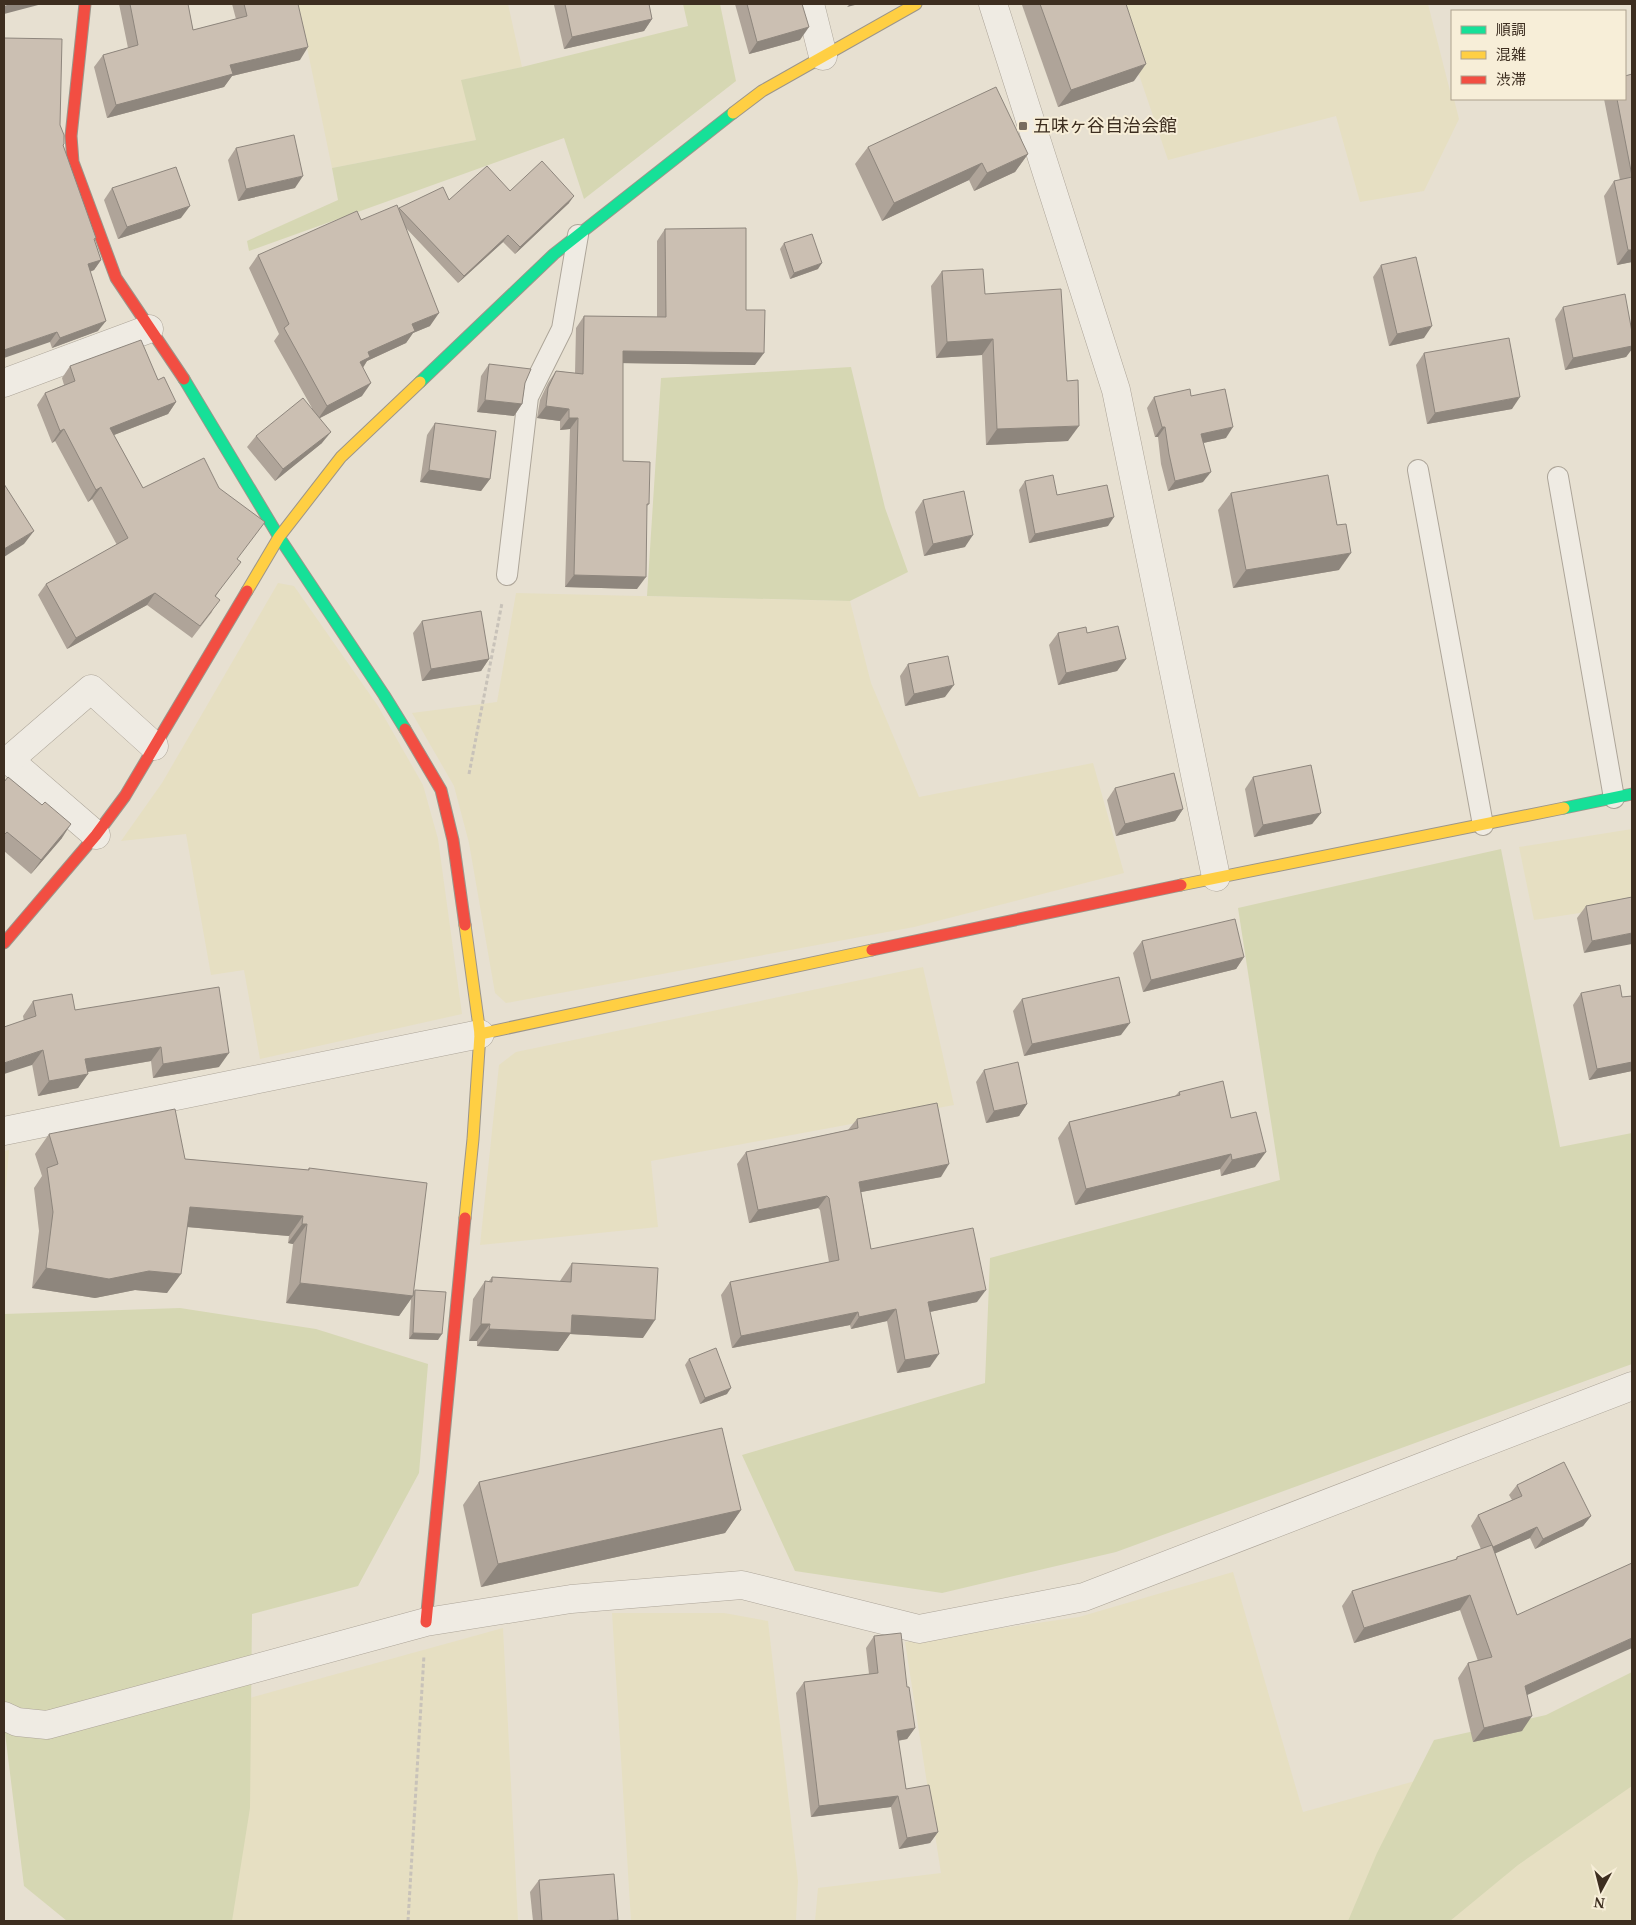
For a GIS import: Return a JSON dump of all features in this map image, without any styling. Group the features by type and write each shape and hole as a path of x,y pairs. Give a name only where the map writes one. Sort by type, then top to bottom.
{"street":[{"path":"85,4 71,136 73,162 116,278 193,394 279,537 384,695 442,790 453,840 480,1034 473,1139 426,1622"},
{"path":"810,4 824,56"},
{"path":"4,943 96,835 124,796 279,537 341,457 554,254 578,235 762,91 916,4"},
{"path":"993,4 1116,390 1216,877"},
{"path":"4,384 149,329"},
{"path":"96,835 6,759 91,690 154,746"},
{"path":"4,1131 480,1034 1216,877 1623,796"},
{"path":"4,1716 17,1722 46,1725 426,1622 571,1599 742,1585 919,1629 1084,1597 1632,1386"}],"lane":[{"path":"507,575 528,398 562,328 578,235"},
{"path":"1418,470 1483,824"},
{"path":"1558,477 1623,796"}],"path":[{"path":"468,779 507,575"},
{"path":"408,1921 426,1622"}],"shaded area":[{"path":"298,4 508,4 522,67 462,80 476,140 332,168"},
{"path":"1115,4 1428,4 1451,100 1454,100 1459,119 1424,191 1360,202 1336,116 1168,160"},
{"path":"278,583 294,586 378,706 423,785 438,839 462,1014 260,1059 244,970 211,975 186,834 121,841 162,783"},
{"path":"516,593 850,601 871,683 919,797 1093,763 1124,873 914,927 506,1003 495,993 469,843 454,786 412,713 497,702"},
{"path":"1632,829 1632,905 1534,920 1519,847"},
{"path":"923,967 954,1105 651,1161 658,1227 480,1245 499,1065 516,1052"},
{"path":"9,1150 4,1209 4,1151"},
{"path":"1233,1572 1303,1812 1632,1721 1632,1921 815,1921 818,1888 941,1873 905,1642 1079,1617"},
{"path":"612,1613 724,1613 768,1621 798,1881 796,1921 631,1921"},
{"path":"503,1628 518,1921 217,1921 239,1701"}],"green space":[{"path":"683,4 720,4 736,81 584,199 564,138 249,251 247,241 338,200 332,168 476,140 461,80 688,26"},
{"path":"851,367 885,508 908,572 850,601 647,596 661,378"},
{"path":"1501,849 1560,1147 1632,1133 1632,1364 1116,1552 942,1593 795,1571 742,1455 985,1383 990,1258 1280,1180 1238,908"},
{"path":"180,1308 316,1329 428,1364 419,1473 358,1586 252,1614 250,1808 232,1921 67,1921 24,1886 4,1725 4,1314"},
{"path":"1632,1672 1632,1786 1518,1865 1450,1921 1348,1921 1377,1853 1434,1740 1546,1715"}],"building":[{"path":"130,4 188,4 193,30 247,16 244,4 298,4 308,47 230,65 233,74 116,105 103,55 138,45"},
{"path":"565,4 649,4 652,19 572,37"},
{"path":"747,4 802,4 809,27 757,42"},
{"path":"1040,4 1126,4 1146,64 1071,90"},
{"path":"4,38 62,39 60,125 64,135 63,145 96,238 94,239 101,260 88,264 106,321 60,338 57,332 4,350"},
{"path":"1632,74 1632,176 1617,100 1626,100 1626,76"},
{"path":"996,87 1028,154 987,173 982,163 894,203 868,147"},
{"path":"294,135 303,176 246,189 236,148"},
{"path":"542,161 574,196 520,247 508,235 464,276 399,208 443,187 449,200 487,166 510,191"},
{"path":"176,167 190,206 127,227 112,188"},
{"path":"1632,177 1632,250 1628,250 1614,181"},
{"path":"397,205 439,313 412,324 415,331 368,352 370,357 360,362 371,383 327,406 284,328 289,324 258,255 357,211 361,220"},
{"path":"746,228 746,310 765,310 764,353 623,351 623,461 650,462 649,504 647,504 646,577 574,575 578,418 569,418 569,409 546,406 548,388 556,371 583,374 584,316 666,317 665,229"},
{"path":"812,234 822,263 794,273 784,243"},
{"path":"1416,257 1432,326 1397,334 1381,265"},
{"path":"983,269 985,294 1061,289 1067,381 1078,380 1079,426 997,429 993,339 947,342 942,271"},
{"path":"1625,294 1632,332 1632,346 1573,358 1563,307"},
{"path":"1509,338 1520,397 1435,413 1424,353"},
{"path":"141,340 158,380 164,377 176,402 110,428 143,488 204,458 219,488 265,522 237,559 241,562 215,596 220,600 200,626 155,593 76,638 46,584 128,538 101,487 96,490 64,429 60,431 45,393 75,381 70,366"},
{"path":"489,364 531,369 525,383 522,404 485,400"},
{"path":"1190,389 1191,396 1225,389 1233,427 1201,434 1211,472 1175,481 1165,427 1162,427 1154,397"},
{"path":"303,398 331,432 283,469 256,436"},
{"path":"435,423 496,431 490,479 429,470"},
{"path":"1053,475 1057,495 1107,485 1114,517 1035,534 1025,481"},
{"path":"1328,475 1337,525 1346,524 1351,553 1246,570 1231,493"},
{"path":"4,484 34,531 4,549"},
{"path":"964,491 973,535 933,544 923,500"},
{"path":"481,611 489,659 431,669 422,621"},
{"path":"1118,626 1126,659 1066,673 1058,633 1086,627 1087,633"},
{"path":"948,656 954,685 914,694 908,664"},
{"path":"1311,765 1321,813 1263,825 1253,777"},
{"path":"1174,773 1183,809 1125,824 1115,788"},
{"path":"8,777 42,805 45,802 71,824 41,860 7,832 4,835 4,782"},
{"path":"1632,897 1632,933 1592,941 1586,906"},
{"path":"1235,919 1244,957 1151,980 1142,941"},
{"path":"1119,977 1130,1023 1032,1044 1022,999"},
{"path":"1620,985 1622,997 1632,996 1632,1062 1597,1069 1581,993"},
{"path":"219,987 229,1053 163,1064 161,1047 85,1059 88,1074 49,1081 43,1050 4,1063 4,1027 36,1016 33,1001 72,994 75,1010"},
{"path":"1018,1062 1027,1104 994,1111 984,1070"},
{"path":"1223,1081 1231,1118 1256,1112 1266,1152 1232,1160 1231,1154 1086,1189 1069,1122 1180,1095 1179,1092"},
{"path":"937,1103 949,1164 859,1182 871,1249 973,1228 986,1290 928,1302 939,1354 905,1360 896,1309 859,1317 858,1312 741,1336 730,1282 839,1260 829,1198 827,1196 758,1210 746,1152 858,1128 857,1119"},
{"path":"175,1109 185,1159 309,1170 309,1168 427,1183 413,1296 300,1283 307,1224 302,1224 303,1216 190,1207 181,1274 149,1271 109,1279 46,1268 53,1212 47,1168 58,1164 49,1134"},
{"path":"572,1263 658,1268 655,1320 572,1315 571,1333 489,1329 490,1324 481,1324 485,1281 492,1282 492,1277 571,1282"},
{"path":"415,1290 446,1292 442,1334 413,1333"},
{"path":"716,1348 731,1388 705,1398 689,1359"},
{"path":"722,1428 741,1510 498,1564 479,1482"},
{"path":"1564,1462 1591,1516 1543,1539 1537,1527 1493,1547 1478,1515 1522,1496 1517,1485"},
{"path":"1492,1545 1517,1615 1632,1563 1632,1638 1525,1686 1532,1716 1484,1728 1468,1663 1492,1657 1470,1595 1364,1628 1352,1591 1457,1559 1457,1557"},
{"path":"901,1633 907,1687 909,1687 915,1728 897,1731 906,1789 929,1785 938,1832 907,1838 898,1796 819,1806 804,1682 878,1673 874,1636"},
{"path":"614,1874 618,1920 542,1921 539,1880"}],"traffic: fast":[{"path":"420,382 554,254 733,113"},
{"path":"184,379 279,537 405,729"},
{"path":"1564,808 1632,794"}],"traffic: slow":[{"path":"733,113 762,91 916,4"},
{"path":"247,591 279,537 341,457 420,382"},
{"path":"1181,885 1564,808"},
{"path":"465,925 480,1034 473,1139 465,1218"},
{"path":"480,1034 872,950"}],"traffic: jam":[{"path":"85,4 71,136 73,162 116,278 184,379"},
{"path":"4,943 96,835 125,796 247,591"},
{"path":"405,729 441,790 453,840 465,925"},
{"path":"872,950 1181,885"},
{"path":"426,1622 465,1218"}],"place":[{"name":"五味ヶ谷自治会館","path":"1023,126"}]}
